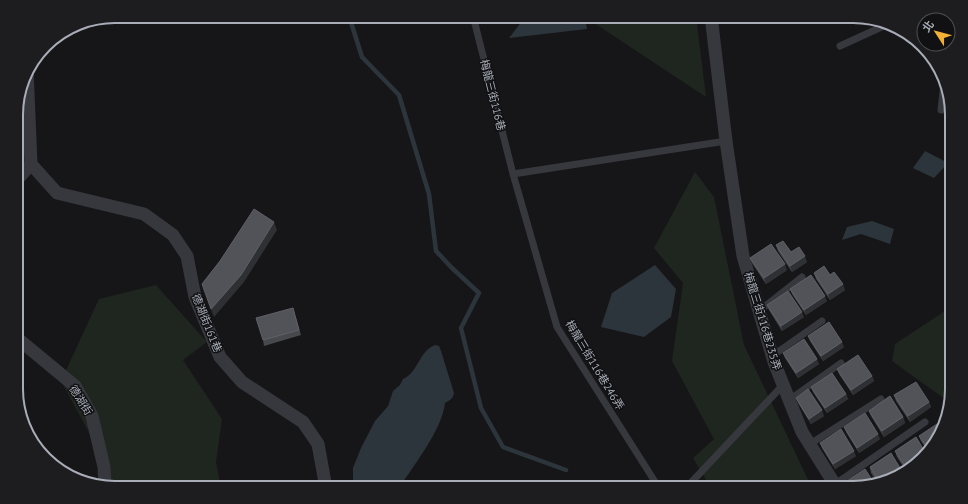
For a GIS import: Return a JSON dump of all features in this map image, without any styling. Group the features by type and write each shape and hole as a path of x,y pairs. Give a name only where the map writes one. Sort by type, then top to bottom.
{"street":[{"path":"712,23 726,141"},
{"path":"23,173 31,164 28,86"},
{"name":"梅龍三街116巷235弄","path":"726,141 743,256 772,356 802,432 833,481"},
{"name":"德湖街161巷","path":"31,164 57,193 144,214 173,235 187,256 195,297 220,357 242,382 303,422 318,444 325,481"},
{"name":"德湖街","path":"23,343 75,386 92,416 104,467 105,480"}],"lane":[{"name":"梅龍三街116巷","path":"475,23 513,174"},
{"path":"840,46 881,27"},
{"path":"941,110 943,95"},
{"path":"513,174 726,141"},
{"name":"梅龍三街116巷246弄","path":"513,174 557,327 655,481"},
{"path":"759,311 802,277"},
{"path":"772,356 822,321"},
{"path":"789,400 841,363"},
{"path":"693,481 783,385"},
{"path":"810,444 880,399"},
{"path":"843,481 925,422"}],"shaded area":[{"path":"521,23 586,23 587,29 509,38"},
{"path":"594,23 697,23 706,97"},
{"path":"925,151 945,161 945,166 934,178 913,168"},
{"path":"695,172 714,197 744,345 809,481 707,481 693,458 714,439 672,361 683,283 654,248"},
{"path":"872,221 894,229 890,244 861,234 842,240 847,227"},
{"path":"655,265 676,289 671,317 644,337 601,327 612,293"},
{"path":"156,285 207,342 183,360 222,419 216,462 220,481 103,480 103,458 61,381 99,299"},
{"path":"945,311 944,399 892,361 895,344"},
{"path":"435,345 439,346 454,393 452,398 445,403 439,424 433,436 404,481 353,481 353,468 361,448 375,421 388,406 393,391 400,385 403,379 412,372 425,352"}],"building":[{"path":"254,209 274,222 241,275 211,309 202,284 220,261"},
{"path":"783,241 791,252 799,247 805,256 790,266 776,245"},
{"path":"771,244 785,264 764,278 750,258"},
{"path":"824,266 830,275 834,272 843,284 828,294 814,273"},
{"path":"811,275 825,296 804,310 790,289"},
{"path":"788,291 802,312 781,326 767,305"},
{"path":"293,308 299,330 263,340 256,318"},
{"path":"829,322 842,342 821,356 808,336"},
{"path":"804,339 817,359 796,373 783,353"},
{"path":"858,355 872,376 851,390 837,369"},
{"path":"832,373 846,394 825,408 811,387"},
{"path":"916,382 929,402 908,416 894,395"},
{"path":"808,389 822,410 809,419 796,398"},
{"path":"890,396 903,417 882,431 869,411"},
{"path":"865,413 878,434 857,448 844,427"},
{"path":"938,423 936,430 926,446 919,436"},
{"path":"841,429 854,451 833,464 820,443"},
{"path":"916,437 923,449 904,466 895,451"},
{"path":"891,453 900,468 877,478 870,467"},
{"path":"865,469 871,479 859,481 847,481"}],"waterway":[{"path":"351,23 362,57 399,95 429,194 436,251 479,293 461,328 481,408 503,447 566,470"}]}
